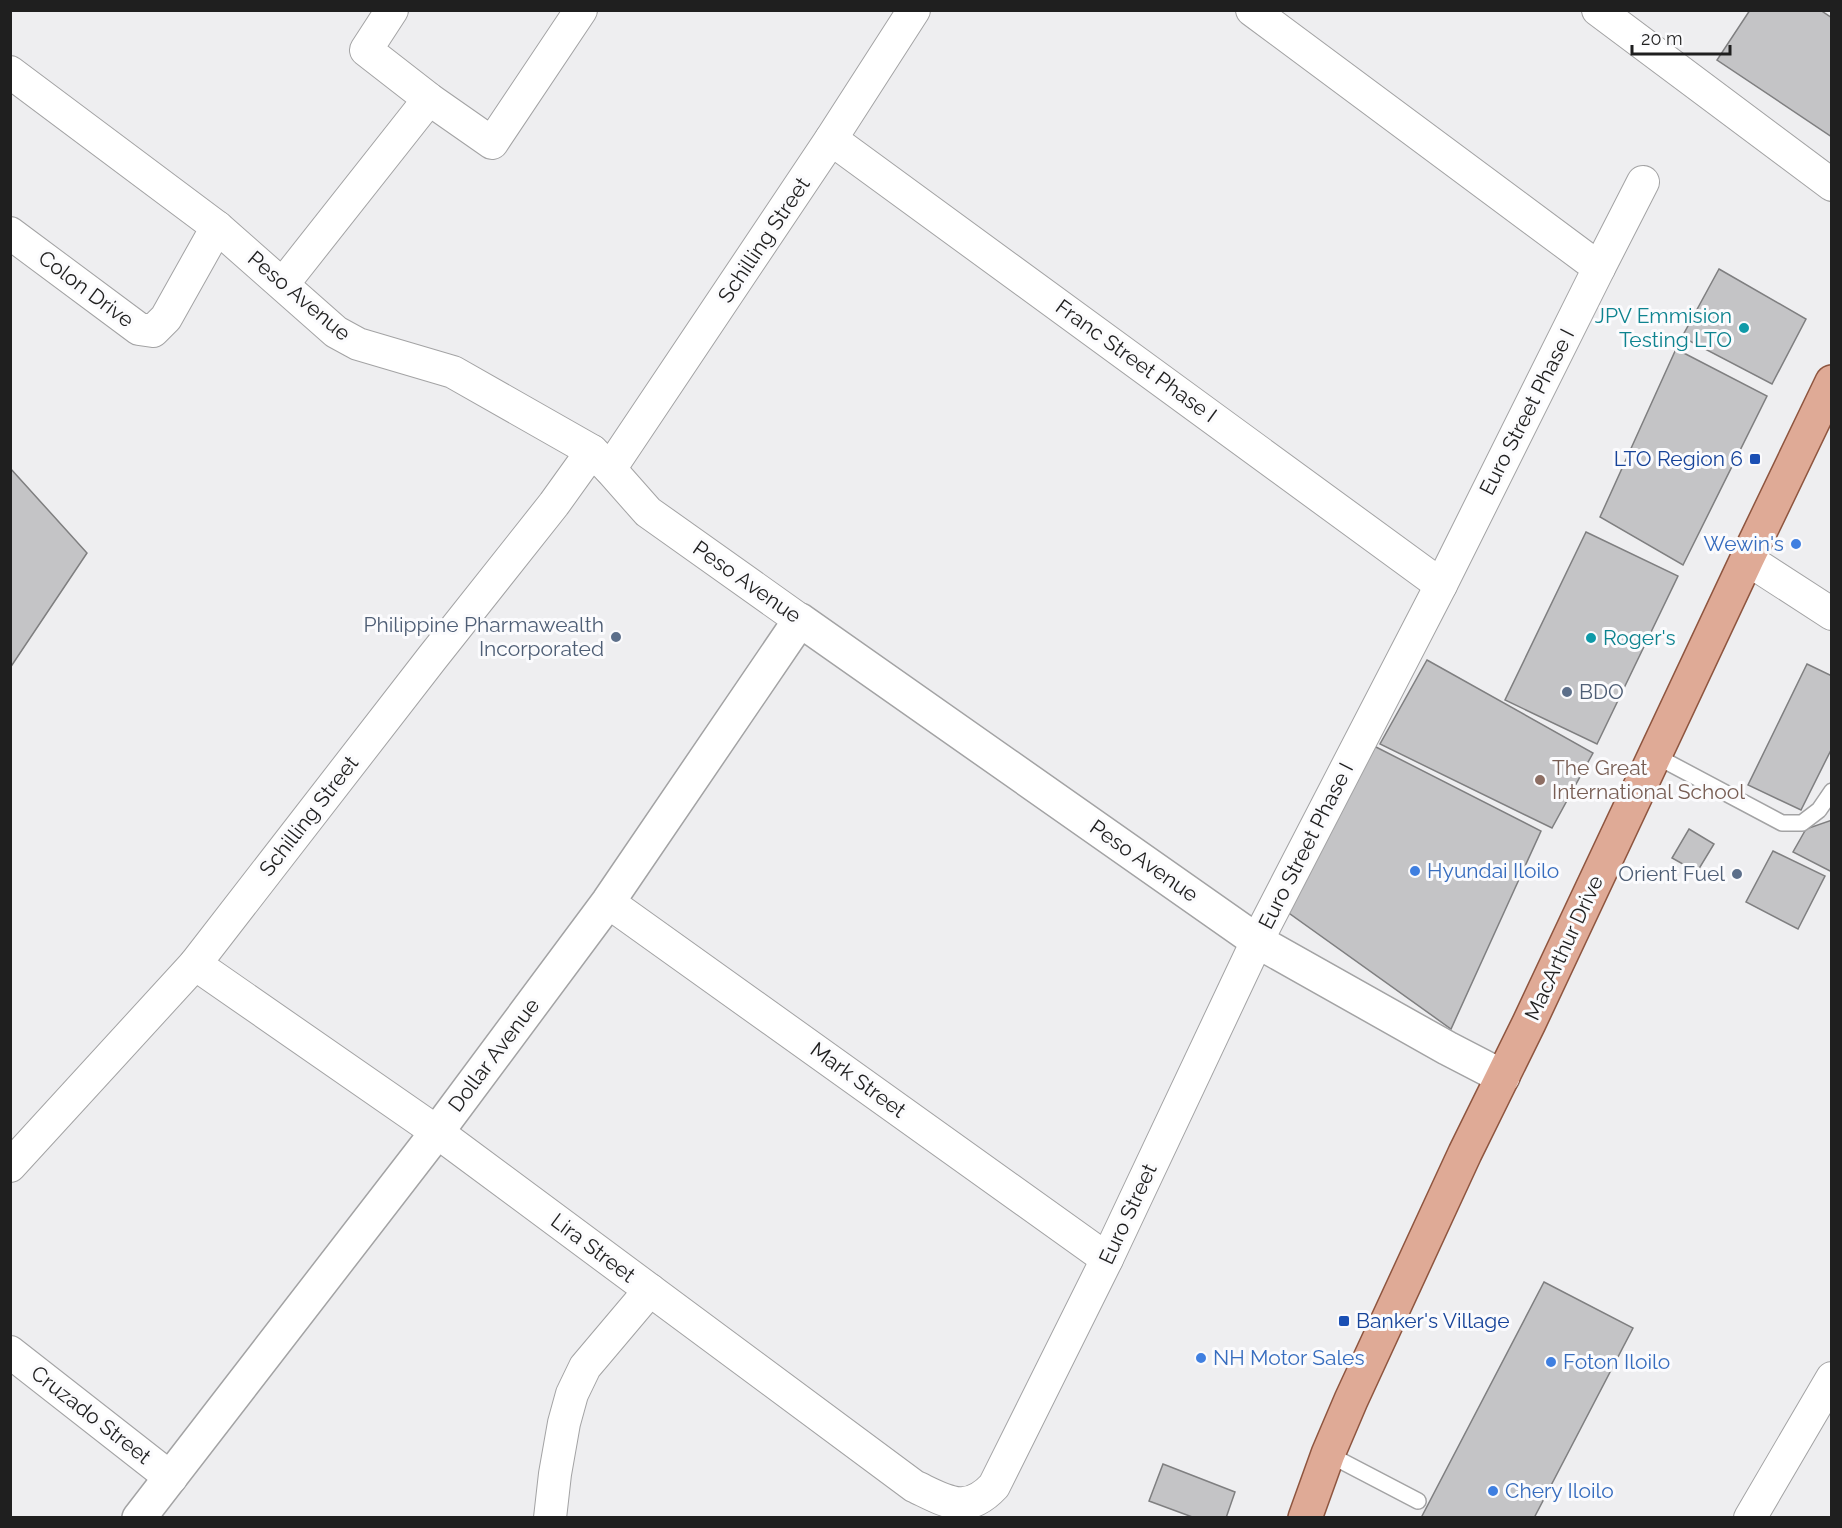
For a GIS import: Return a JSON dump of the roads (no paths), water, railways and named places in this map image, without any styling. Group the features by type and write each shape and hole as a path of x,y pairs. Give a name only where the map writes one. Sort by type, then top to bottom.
{"main road":[{"name":"MacArthur Drive","path":"1305,1518 1328,1454 1465,1153 1832,382"}],"street":[{"path":"392,10 366,50 429,99 492,143 581,10"},
{"name":"Schilling Street","path":"10,1166 195,964 554,504 601,460 831,139 914,10"},
{"path":"1252,10 1599,268"},
{"path":"1598,10 1832,184"},
{"name":"Peso Avenue","path":"10,72 217,227 326,324 348,340 453,372 601,460 648,512 1257,941 1503,1077"},
{"path":"283,284 429,99"},
{"name":"Franc Street Phase I","path":"831,139 1440,585"},
{"name":"Euro Street Phase I","path":"1257,941 1643,182"},
{"name":"Colon Drive","path":"10,233 139,329 153,331 166,318 217,227"},
{"path":"1747,559 1832,614"},
{"name":"Dollar Avenue","path":"140,1518 437,1132 608,902 800,620"},
{"name":"Mark Street","path":"608,902 1107,1258"},
{"name":"Euro Street","path":"994,1486 1107,1258 1257,941"},
{"name":"Lira Street","path":"195,964 437,1132 914,1486 945,1501 966,1504 985,1496 994,1486"},
{"path":"550,1518 564,1423 572,1394 585,1367 650,1290"},
{"name":"Cruzado Street","path":"10,1352 171,1478"},
{"path":"1750,1518 1832,1378"}],"lane":[{"path":"1654,755 1782,822 1802,822 1819,810 1832,791"},
{"path":"1328,1454 1418,1501"}],"place":[{"name":"JPV Emmision Testing LTO","path":"1744,328"},
{"name":"LTO Region 6","path":"1755,459"},
{"name":"Wewin's","path":"1796,544"},
{"name":"Philippine Pharmawealth Incorporated","path":"616,637"},
{"name":"Roger's","path":"1591,638"},
{"name":"BDO","path":"1567,692"},
{"name":"The Great International School","path":"1540,780"},
{"name":"Hyundai Iloilo","path":"1415,871"},
{"name":"Orient Fuel","path":"1737,874"},
{"name":"Banker's Village","path":"1344,1321"},
{"name":"NH Motor Sales","path":"1201,1358"},
{"name":"Foton Iloilo","path":"1551,1362"},
{"name":"Chery Iloilo","path":"1493,1491"}]}
